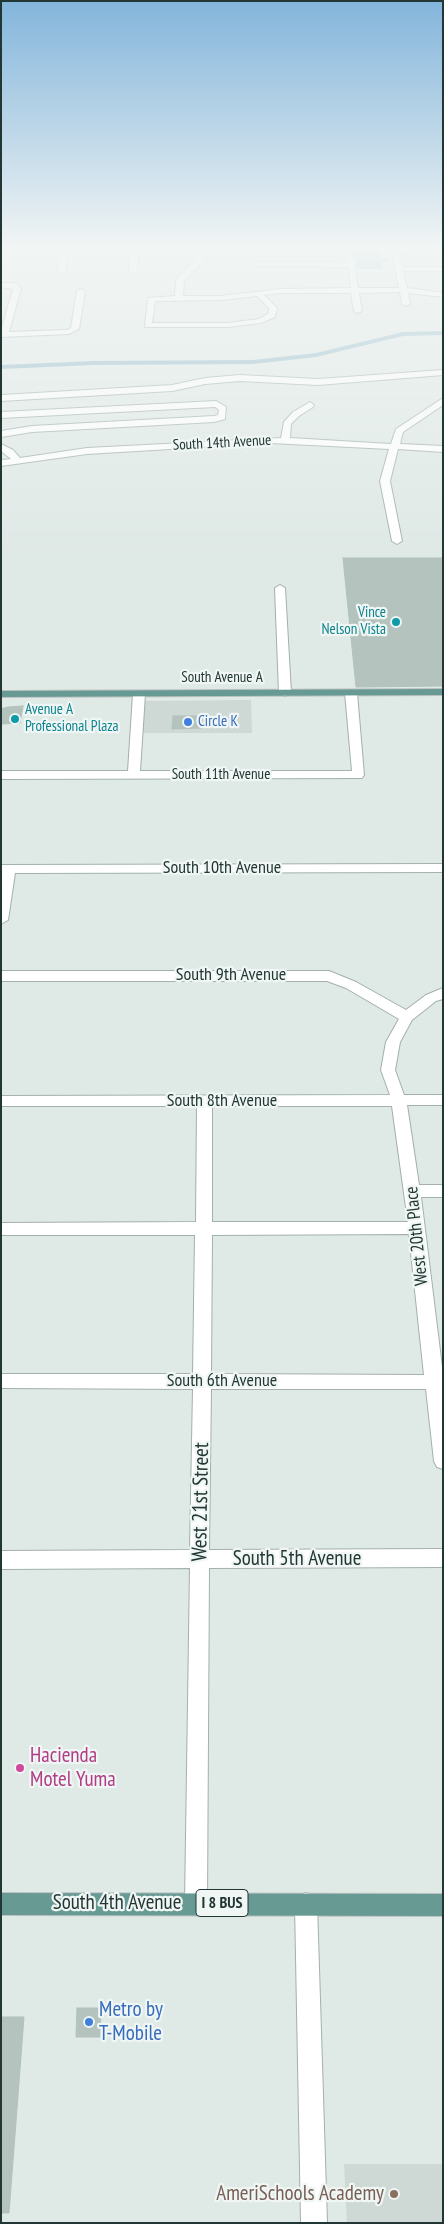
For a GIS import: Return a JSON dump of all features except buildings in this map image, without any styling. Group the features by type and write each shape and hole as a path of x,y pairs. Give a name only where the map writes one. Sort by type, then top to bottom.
{"main road":[{"name":"South Avenue A","path":"1,694 443,692"},
{"name":"South 4th Avenue","path":"1,1904 443,1905"}],"street":[{"path":"1,398 172,388 205,381 240,378 318,382 443,372"},
{"path":"397,541 386,481 399,431 443,401"},
{"path":"1,415 216,404 222,407 223,410 222,417 214,419 32,429 1,434"},
{"path":"285,440 287,424 296,414 310,405"},
{"name":"South 14th Avenue","path":"1,463 87,451 285,440 443,449"},
{"path":"1,447 10,452 17,460"},
{"path":"280,588 285,693"},
{"name":"South 11th Avenue","path":"1,775 358,775 351,693"},
{"path":"134,775 139,694"},
{"name":"South 10th Avenue","path":"5,869 443,868"},
{"path":"1,920 5,869"},
{"name":"South 9th Avenue","path":"1,976 329,976 351,985 407,1017"},
{"path":"407,1017 431,998 443,992"},
{"name":"West 20th Place","path":"407,1017 393,1042 388,1070 399,1100 412,1191 415,1228 438,1382 443,1461"},
{"name":"South 8th Avenue","path":"1,1101 443,1100"},
{"name":"West 21st Street","path":"196,1903 205,1101"},
{"path":"412,1191 443,1191"},
{"path":"1,1229 203,1227 415,1228"},
{"name":"South 6th Avenue","path":"1,1381 438,1382"},
{"name":"South 5th Avenue","path":"1,1560 443,1558"},
{"path":"306,1904 314,2223"}],"shaded area":[{"path":"251,700 252,733 136,733 139,701"},
{"name":"AmeriSchools Academy","path":"344,2164 443,2164 443,2223 347,2223"}],"waterway":[{"path":"1,367 93,363 253,362 324,353"}],"place":[{"name":"Vince Nelson Vista","path":"396,622"},
{"name":"Avenue A Professional Plaza","path":"15,719"},
{"name":"Circle K","path":"188,722"},
{"name":"Hacienda Motel Yuma","path":"20,1768"},
{"name":"Metro by T-Mobile","path":"89,2022"},
{"name":"AmeriSchools Academy","path":"394,2194"}]}
